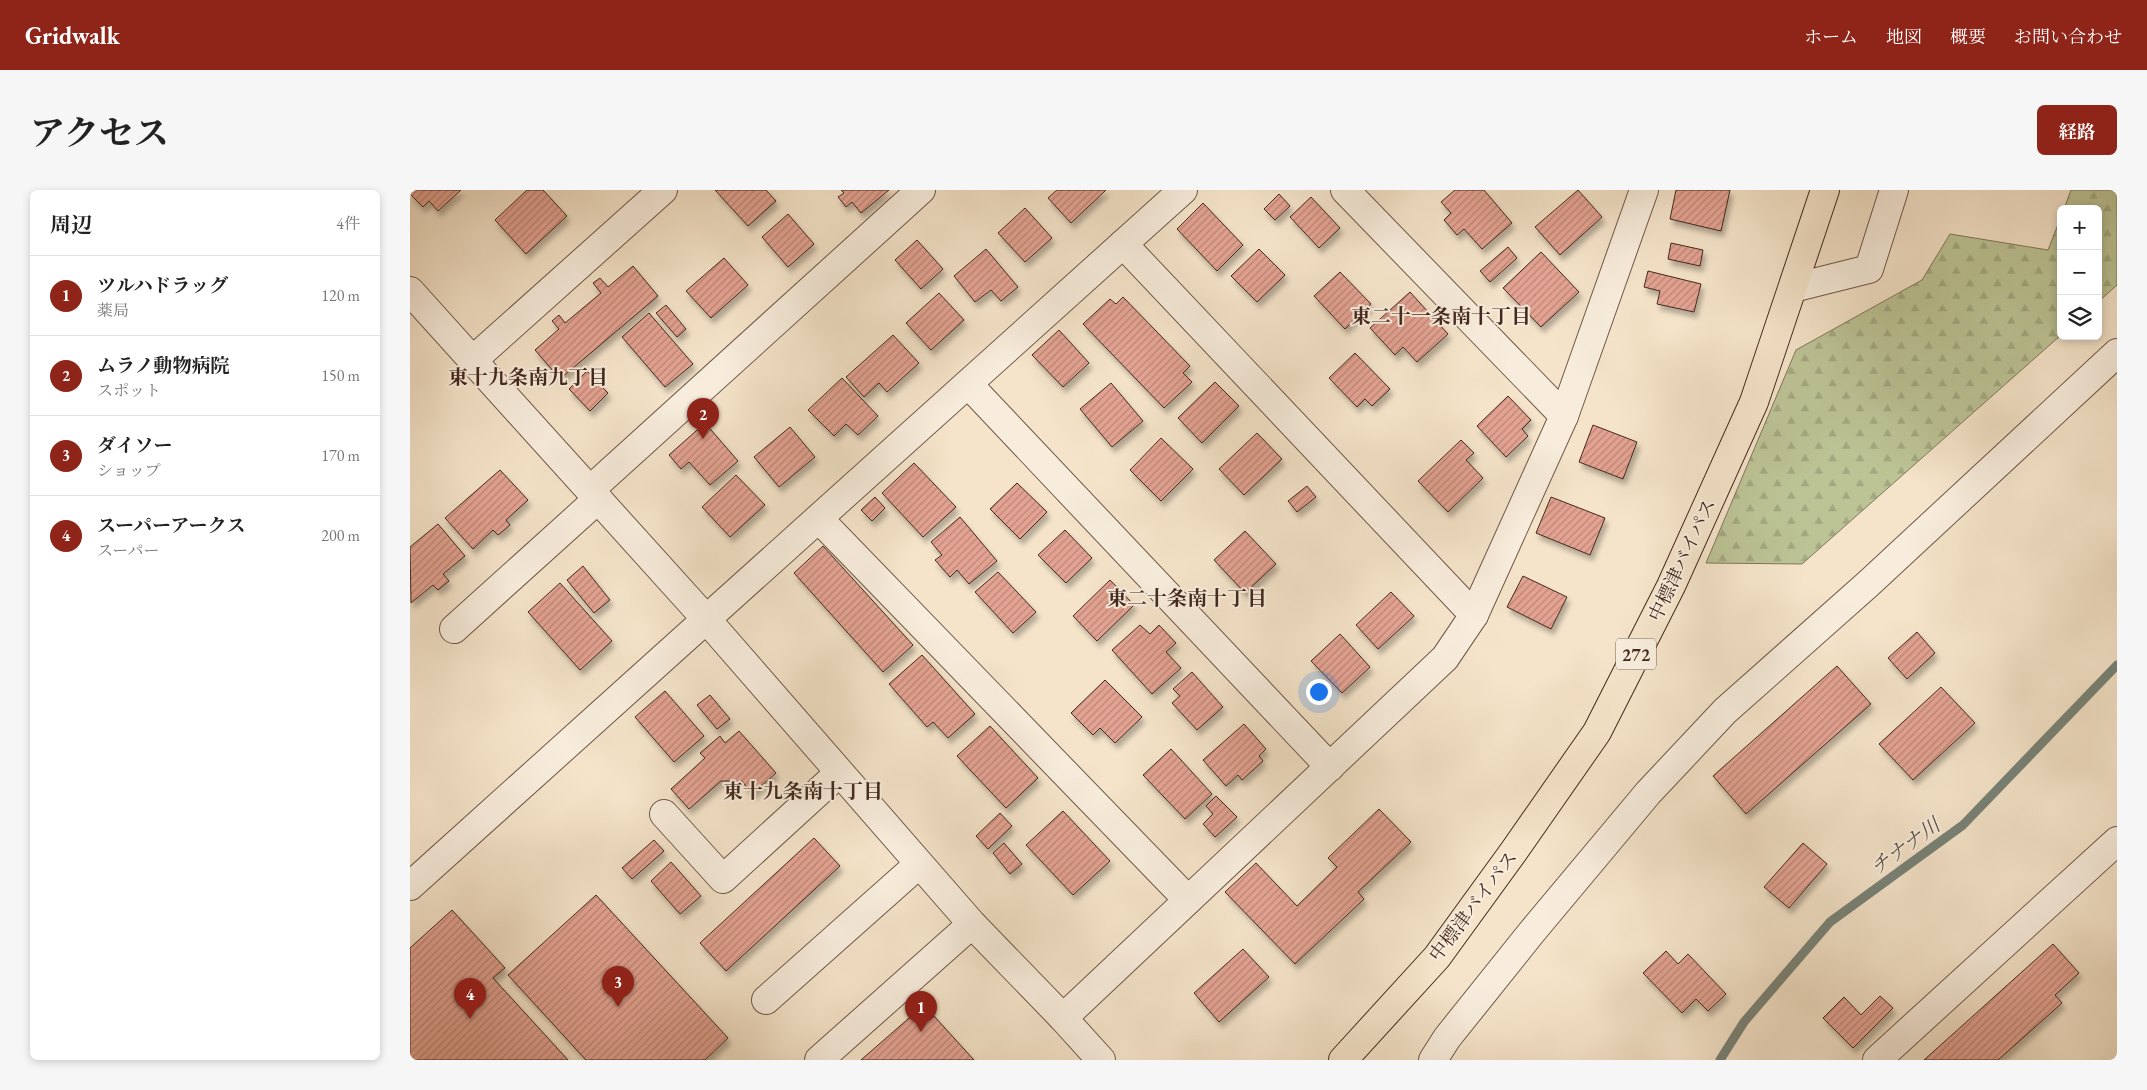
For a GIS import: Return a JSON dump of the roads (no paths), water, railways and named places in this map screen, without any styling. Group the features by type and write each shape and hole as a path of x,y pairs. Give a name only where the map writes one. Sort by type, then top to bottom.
{"highway":[{"name":"中標津バイパス","path":"1343,1060 1437,957 1597,732 1671,586 1754,402 1825,190"}],"street":[{"path":"473,360 663,190"},
{"path":"454,629 594,495 921,190"},
{"path":"410,886 1183,190"},
{"path":"1345,190 1564,416"},
{"path":"1793,288 1869,269 1894,190"},
{"path":"1063,1018 1445,658 1474,615 1564,416 1643,191"},
{"path":"1123,244 1474,615"},
{"path":"410,291 707,620 972,924 1101,1060"},
{"path":"1433,1060 1447,1038 1531,933 1648,793 1725,711 1868,584 2117,353"},
{"path":"968,384 1330,766"},
{"path":"819,519 1188,900"},
{"path":"664,814 723,878 839,772"},
{"path":"1877,1060 2117,841"},
{"path":"766,1000 920,864"},
{"path":"819,1060 972,924"}],"waterway":[{"name":"チナナ川","path":"1720,1060 1744,1022 1830,922 1963,825 2117,665"}],"place":[{"name":"ムラノ動物病院","path":"703,439"},
{"name":"ダイソー","path":"618,1007"},
{"name":"スーパーアークス","path":"470,1019"},
{"name":"ツルハドラッグ","path":"921,1032"}],"district":[{"name":"東二十一条南十丁目","path":"1441,316"},
{"name":"東十九条南九丁目","path":"528,377"},
{"name":"東二十条南十丁目","path":"1187,598"},
{"name":"東十九条南十丁目","path":"803,791"}]}
